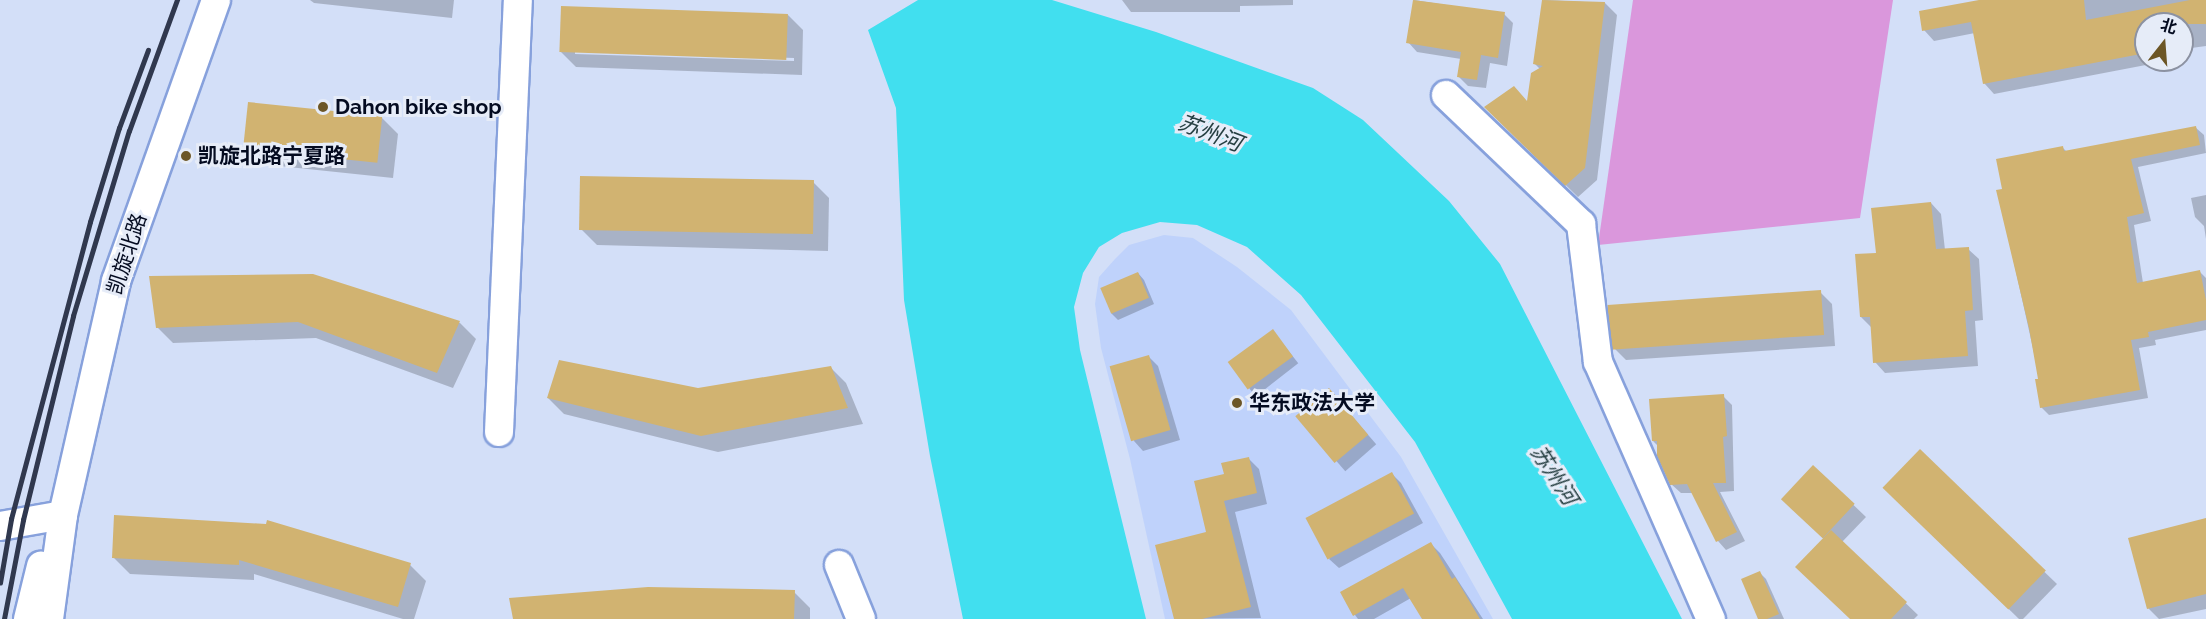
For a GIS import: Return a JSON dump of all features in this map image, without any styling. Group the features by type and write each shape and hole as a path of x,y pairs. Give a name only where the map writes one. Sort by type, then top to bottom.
{"street":[{"name":"凯旋北路","path":"49,619 63,515 116,281 216,0"},
{"path":"499,432 518,0"},
{"path":"1446,95 1581,224 1598,362 1710,619"},
{"name":"凯旋北路","path":"28,619 39,572 63,515"},
{"path":"0,526 63,515"},
{"path":"839,565 861,619"}],"shaded area":[{"path":"1633,0 1893,0 1860,218 1598,245"},
{"name":"华东政法大学","path":"1164,235 1193,238 1237,267 1291,310 1401,457 1493,619 1165,619 1130,459 1101,348 1095,304 1099,277 1129,245"}],"water":[{"name":"苏州河","path":"918,0 1052,0 1156,32 1313,88 1363,120 1449,201 1500,264 1682,619 1512,619 1415,442 1301,295 1247,247 1197,225 1160,222 1122,233 1099,247 1083,273 1074,307 1080,350 1146,619 963,619 930,456 904,300 896,108 868,30"}],"building":[{"path":"1413,0 1505,12 1498,58 1481,55 1477,80 1457,77 1461,52 1406,43"},
{"path":"1542,0 1605,2 1585,168 1565,186 1484,107 1514,86 1527,101 1531,73 1543,66 1533,64"},
{"path":"1979,0 2084,0 2086,20 2190,0 2206,0 2206,24 2194,24 2194,12 2134,12 2134,55 1983,84 1971,22 1922,31 1919,11"},
{"path":"561,6 788,14 786,60 559,52"},
{"path":"248,102 382,116 377,163 243,149"},
{"path":"2196,126 2200,145 2131,159 2144,213 2127,217 2137,283 2200,270 2206,300 2206,320 2148,332 2149,337 2131,340 2140,390 2040,408 2035,379 2038,379 2029,328 1996,190 2002,189 1996,159 2063,146 2064,151"},
{"path":"580,176 814,180 813,234 579,230"},
{"path":"1931,202 1936,249 1969,247 1973,310 1965,311 1968,356 1873,363 1870,317 1860,317 1855,254 1876,253 1871,208"},
{"path":"1138,272 1149,298 1111,314 1100,288"},
{"path":"313,274 460,321 437,373 298,322 156,328 149,276"},
{"path":"1821,290 1824,335 1611,350 1608,305"},
{"path":"1273,329 1293,357 1248,389 1228,362"},
{"path":"1149,355 1170,430 1131,441 1110,366"},
{"path":"559,360 698,388 831,366 848,408 701,436 547,398"},
{"path":"1329,388 1368,435 1335,463 1295,416"},
{"path":"1724,394 1727,436 1723,437 1726,483 1713,483 1737,532 1716,542 1687,484 1670,485 1657,456 1657,441 1652,441 1649,399"},
{"path":"1920,449 2046,571 2008,609 1882,488"},
{"path":"1249,457 1257,493 1224,501 1251,607 1202,619 1174,619 1155,545 1206,532 1194,481 1224,474 1221,463"},
{"path":"1813,465 1855,504 1823,538 1781,499"},
{"path":"1392,472 1414,513 1328,560 1305,518"},
{"path":"114,515 266,524 267,520 411,563 398,607 239,560 239,565 112,558"},
{"path":"2206,518 2206,594 2147,609 2128,538"},
{"path":"1831,530 1907,602 1891,619 1850,619 1795,567"},
{"path":"1431,542 1452,579 1455,577 1480,619 1422,619 1403,588 1353,616 1340,592"},
{"path":"1760,571 1779,614 1767,619 1758,619 1741,579"},
{"path":"648,587 795,590 794,619 513,619 509,598"}],"railway":[{"path":"4,619 23,520 73,316 129,131 177,0"},
{"path":"0,583 11,519 90,222 119,128 148,50"}],"place":[{"name":"Dahon bike shop","path":"323,107"},
{"name":"凯旋北路宁夏路","path":"186,156"},
{"name":"华东政法大学","path":"1237,403"}]}
